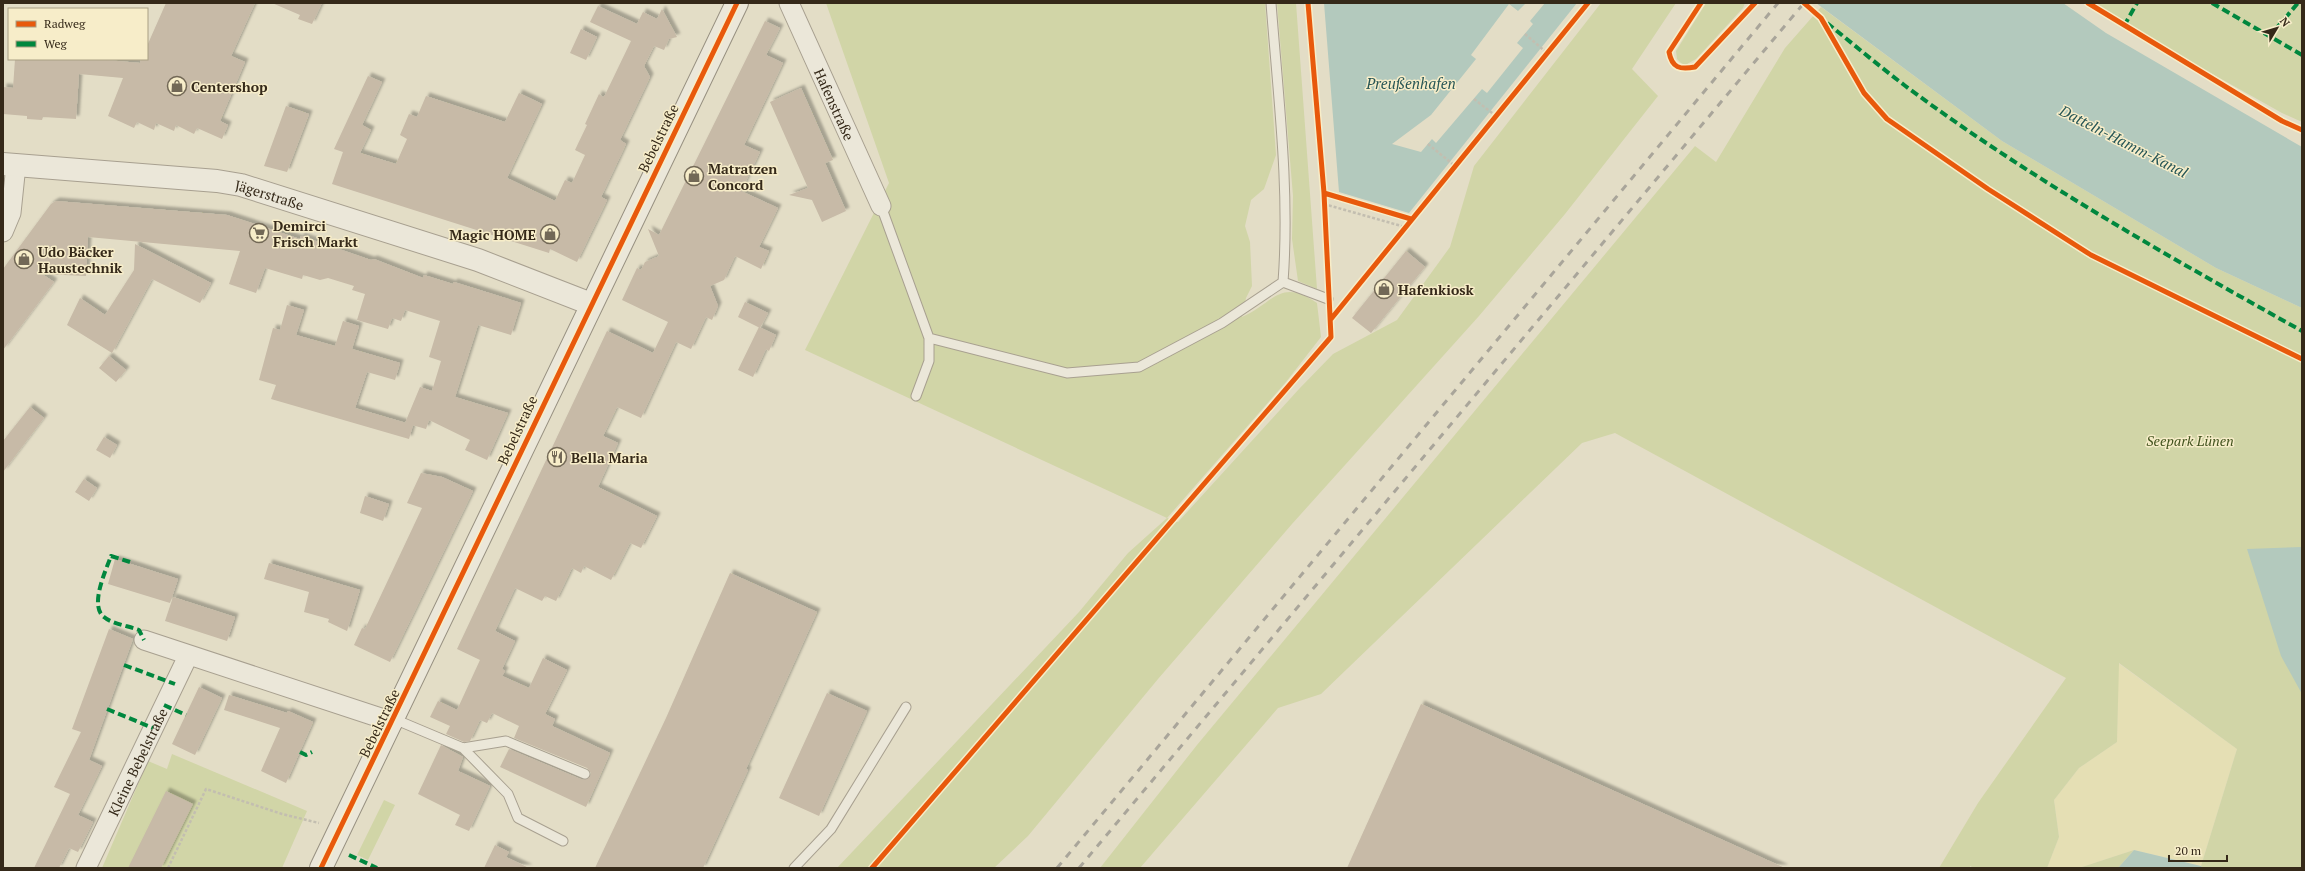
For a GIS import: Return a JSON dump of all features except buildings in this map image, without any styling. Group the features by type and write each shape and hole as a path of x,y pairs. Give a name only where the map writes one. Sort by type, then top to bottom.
{"main road":[{"name":"Bebelstraße","path":"321,868 394,720 591,304 737,3"},
{"name":"Jägerstraße","path":"10,165 217,181 241,185 478,260 591,304"}],"street":[{"name":"Hafenstraße","path":"789,3 881,206"},
{"path":"3,232 11,213 10,165"},
{"path":"144,640 188,656 394,720"},
{"name":"Kleine Bebelstraße","path":"86,868 188,656"}],"lane":[{"path":"1271,3 1282,146 1286,244 1283,282"},
{"path":"881,206 929,338 929,361 916,396"},
{"path":"929,338 1067,373 1139,367 1222,323 1283,282"},
{"path":"1283,282 1328,299"},
{"path":"794,868 831,829 906,707"},
{"path":"394,720 463,748 508,794 518,818 563,841"},
{"path":"463,748 506,741 585,774"}],"path":[{"path":"1525,34 1547,53"},
{"path":"1474,99 1496,116"},
{"path":"1428,144 1454,166"},
{"path":"1324,204 1405,227"},
{"path":"168,868 206,789 282,814 319,823"}],"shaded area":[{"path":"2118,663 2237,749 2201,866 2134,850 2079,868 2047,868 2059,837 2054,800 2079,768 2117,742"}],"green space":[{"path":"826,3 1265,3 1276,155 1264,189 1251,200 1245,226 1250,242 1252,286 1246,298 1242,317 1278,295 1285,292 1294,292 1317,303 1321,337 1286,382 1167,518 805,350 889,183"},
{"path":"1277,3 1296,3 1317,289 1298,281 1292,239 1293,196"},
{"path":"1601,3 1676,3 1632,69 1658,96 1565,214 1479,316 1292,524 1158,679 1028,836 994,868 837,868 1079,612 1128,553 1167,518 1178,522 1299,389 1333,354 1397,320 1450,247 1474,166"},
{"path":"1706,3 1745,3 1743,8 1696,59 1687,64 1682,64 1677,59 1676,51"},
{"path":"2096,3 2302,3 2302,122 2282,113 2132,29"},
{"name":"Seepark Lünen","path":"1821,7 2002,141 2216,268 2302,308 2302,868 2203,868 2201,866 2237,749 2119,663 2117,742 2079,768 2054,800 2059,837 2047,868 1974,868 1970,866 1970,868 1939,868 1978,803 2066,678 1615,433 1582,443 1321,694 1278,708 1140,868 1100,868 1197,745 1695,146 1716,162 1785,48"},
{"path":"172,754 307,811 282,868 102,868 148,761 167,769"},
{"path":"384,800 395,805 368,860 357,855"},
{"path":"2134,850 2118,868 2079,868"}],"water":[{"name":"Preußenhafen","path":"1324,3 1577,3 1409,213 1339,192"},
{"name":"Datteln-Hamm-Kanal","path":"1816,3 2063,3 2106,33 2302,147 2302,308 2216,268 2002,141"},
{"path":"2302,547 2302,694 2281,656 2247,549"},
{"path":"2134,850 2201,866 2203,868 2118,868"}],"pier":[{"path":"1526,3 1545,3 1530,21 1533,24 1517,43 1523,48 1487,93 1482,89 1436,143 1432,139 1421,152 1392,144 1431,115 1476,59 1471,55 1509,4 1518,11"}],"railway":[{"path":"1057,868 1778,3"},
{"path":"1079,868 1804,3"}],"marked path":[{"path":"2124,26 2137,3"},
{"path":"2212,3 2302,55"},
{"path":"2269,37 2298,3"},
{"path":"1827,23 1907,87 1964,128 2058,190 2204,276 2302,331"},
{"path":"130,562 111,556 100,588 98,605 100,612 104,617 116,623 139,630 144,640"},
{"path":"124,665 175,684"},
{"path":"164,705 186,715"},
{"path":"107,709 153,728"},
{"path":"300,752 306,755 312,752"},
{"path":"349,855 377,868"}],"cycle path":[{"path":"321,868 737,3"},
{"path":"872,868 1331,337 1324,193 1308,3"},
{"path":"1331,319 1588,3"},
{"path":"1701,3 1669,52 1672,62 1678,67 1695,67 1755,3"},
{"path":"1804,3 1821,18 1864,93 1887,119 1988,189 2091,255 2302,359"},
{"path":"2088,3 2282,121 2302,130"},
{"path":"1324,193 1411,219"}],"place":[{"name":"Centershop","path":"177,86"},
{"name":"Matratzen Concord","path":"694,176"},
{"name":"Demirci Frisch Markt","path":"259,233"},
{"name":"Magic HOME","path":"550,234"},
{"name":"Udo Bäcker Haustechnik","path":"24,259"},
{"name":"Hafenkiosk","path":"1384,289"},
{"name":"Bella Maria","path":"557,457"}]}
